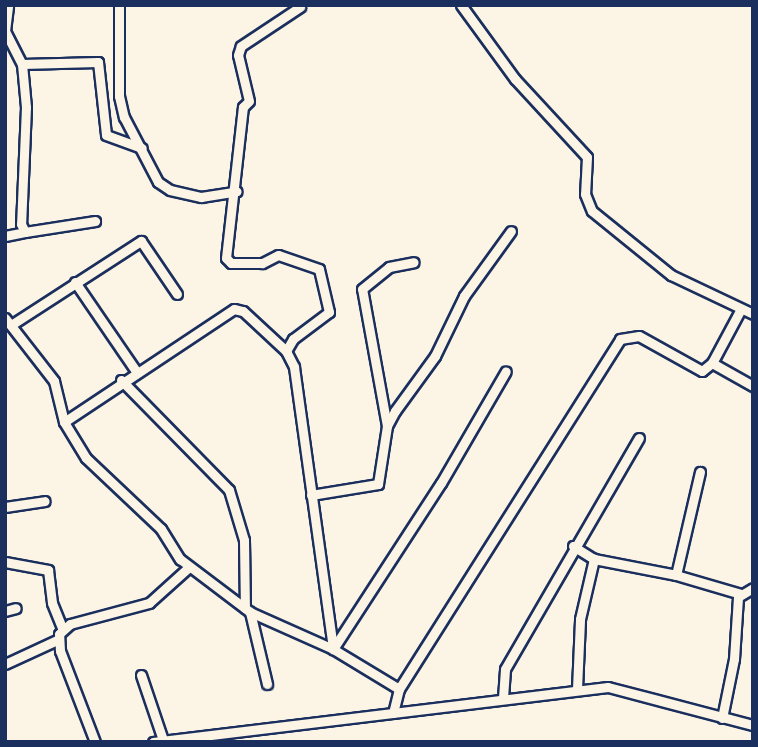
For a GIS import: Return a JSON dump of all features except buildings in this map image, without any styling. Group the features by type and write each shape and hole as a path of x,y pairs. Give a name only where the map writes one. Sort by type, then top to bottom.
{"street":[{"path":"8,5 5,31 22,65 26,107 21,224 25,232"},
{"path":"119,5 118,62 124,117 158,182 170,190 201,197 237,191"},
{"path":"461,5 515,79 587,157 586,194 593,211 671,275 753,314"},
{"path":"286,351 293,339 329,312 319,269 278,255 262,263 227,261 237,191 243,107 249,101 238,55 241,46 302,6"},
{"path":"98,62 106,135 142,148"},
{"path":"22,65 118,62"},
{"path":"5,236 95,221"},
{"path":"387,426 435,356 464,296 511,231"},
{"path":"177,294 141,241 8,321 54,381 64,422 96,470 161,529 189,567 247,610 333,649 399,689"},
{"path":"311,495 378,484 387,426 362,289 389,267 414,262"},
{"path":"75,282 136,371"},
{"path":"64,422 121,380 234,309 243,311 286,351 294,367 333,649"},
{"path":"393,713 399,689 620,339 639,336 696,371 712,363 741,309"},
{"path":"712,363 753,386"},
{"path":"333,649 441,484 506,371"},
{"path":"121,380 229,490 243,540 247,610 267,684"},
{"path":"503,698 505,669 573,546 639,438"},
{"path":"676,575 700,472"},
{"path":"5,507 45,501"},
{"path":"573,546 594,559 676,575 741,594 753,588"},
{"path":"577,689 580,619 594,559"},
{"path":"5,562 48,570 52,603 62,628 57,640 95,742"},
{"path":"62,628 149,604 189,567"},
{"path":"722,718 741,594"},
{"path":"5,611 16,608"},
{"path":"5,663 57,640"},
{"path":"141,675 163,740"},
{"path":"153,742 608,687 657,696 722,718 753,725"}]}
